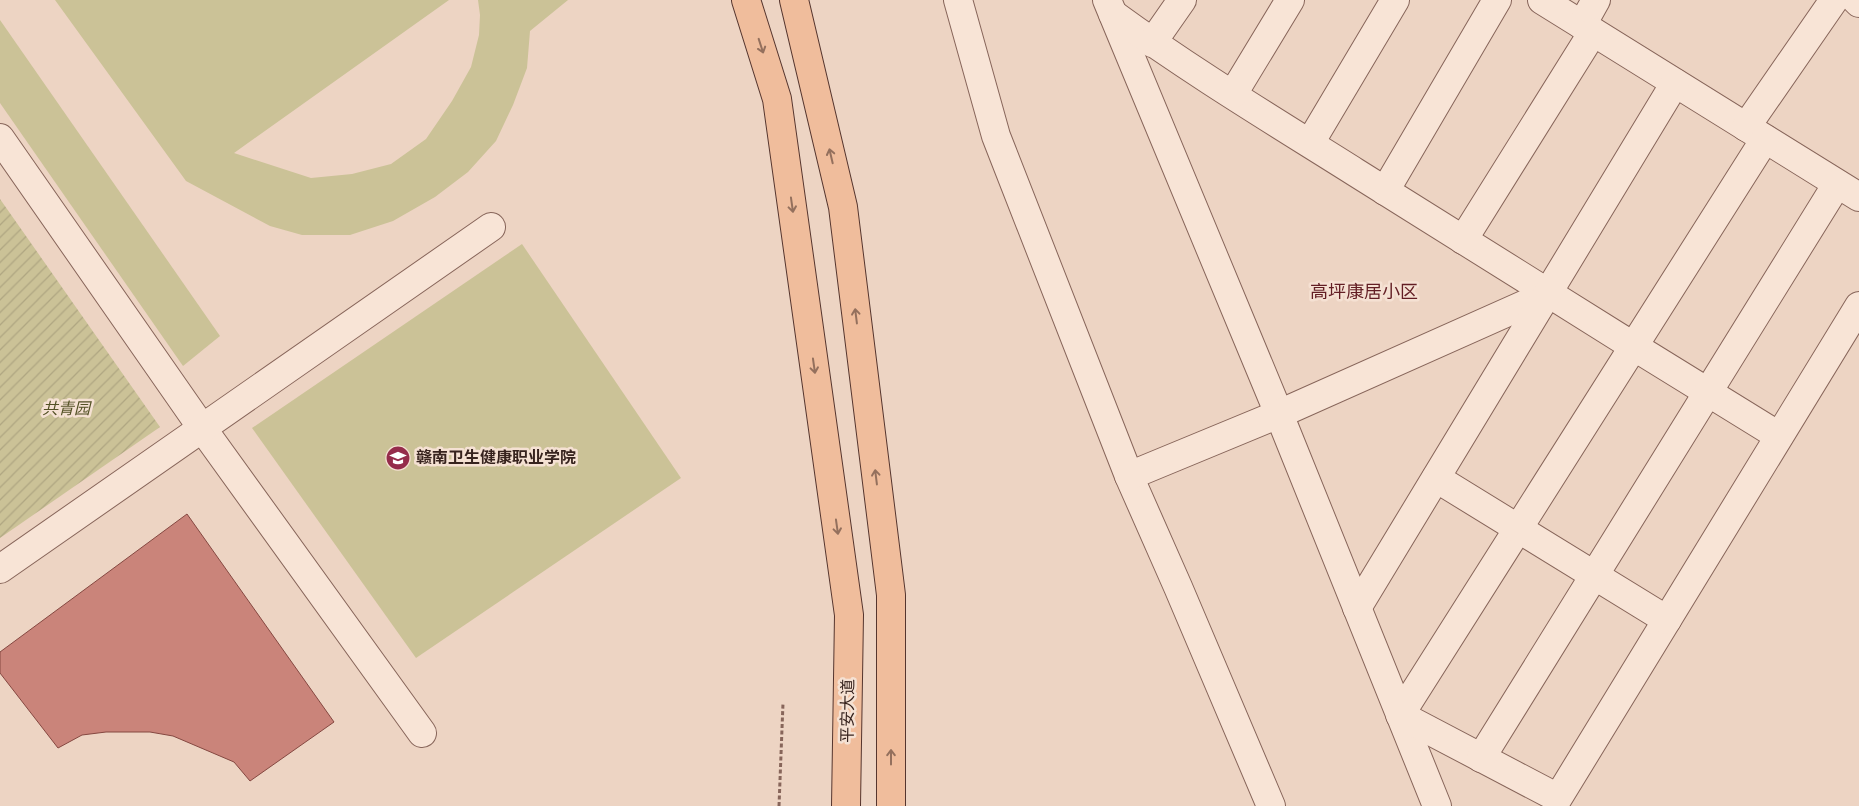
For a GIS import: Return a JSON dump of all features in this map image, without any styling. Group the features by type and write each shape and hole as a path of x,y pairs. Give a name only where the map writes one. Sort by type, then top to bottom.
{"main road":[{"name":"平安大道","path":"746,0 777,99 849,615 846,806"},
{"path":"794,0 843,207 891,595 891,806"}],"street":[{"path":"958,0 996,136 1129,476 1271,806"},
{"path":"1152,43 1182,0"},
{"path":"1233,94 1290,0"},
{"path":"1310,143 1395,0"},
{"path":"1385,191 1498,0"},
{"path":"1481,758 1708,392 1848,190 1542,0"},
{"path":"1463,240 1588,28 1596,0"},
{"path":"1400,716 1633,347 1755,133 1834,0"},
{"path":"1856,0 1859,3"},
{"path":"1110,7 1152,43 1548,294 1779,436"},
{"path":"1110,7 1279,414 1437,806"},
{"path":"1357,608 1675,83"},
{"path":"0,138 202,428 422,733"},
{"path":"0,569 491,227"},
{"path":"1129,476 1279,414 1548,294"},
{"path":"1400,716 1558,798 1859,306"},
{"path":"1436,478 1667,620"}],"path":[{"path":"779,806 783,703"}],"green space":[{"path":"55,0 449,0 234,153 311,178 352,174 391,164 426,139 452,101 471,67 479,35 480,15 478,0 568,0 530,31 527,68 513,105 496,141 468,172 435,197 393,221 350,235 302,235 270,226 186,181"},
{"path":"0,20 220,336 183,366 0,103"},
{"name":"共青园","path":"0,199 160,427 0,538"},
{"path":"522,244 681,478 416,658 252,428"}],"building":[{"path":"187,514 334,722 250,781 234,762 173,736 150,732 106,732 82,735 58,748 0,673 0,652"}],"place":[{"name":"赣南卫生健康职业学院","path":"398,458"}],"district":[{"name":"高坪康居小区","path":"1364,292"}]}
